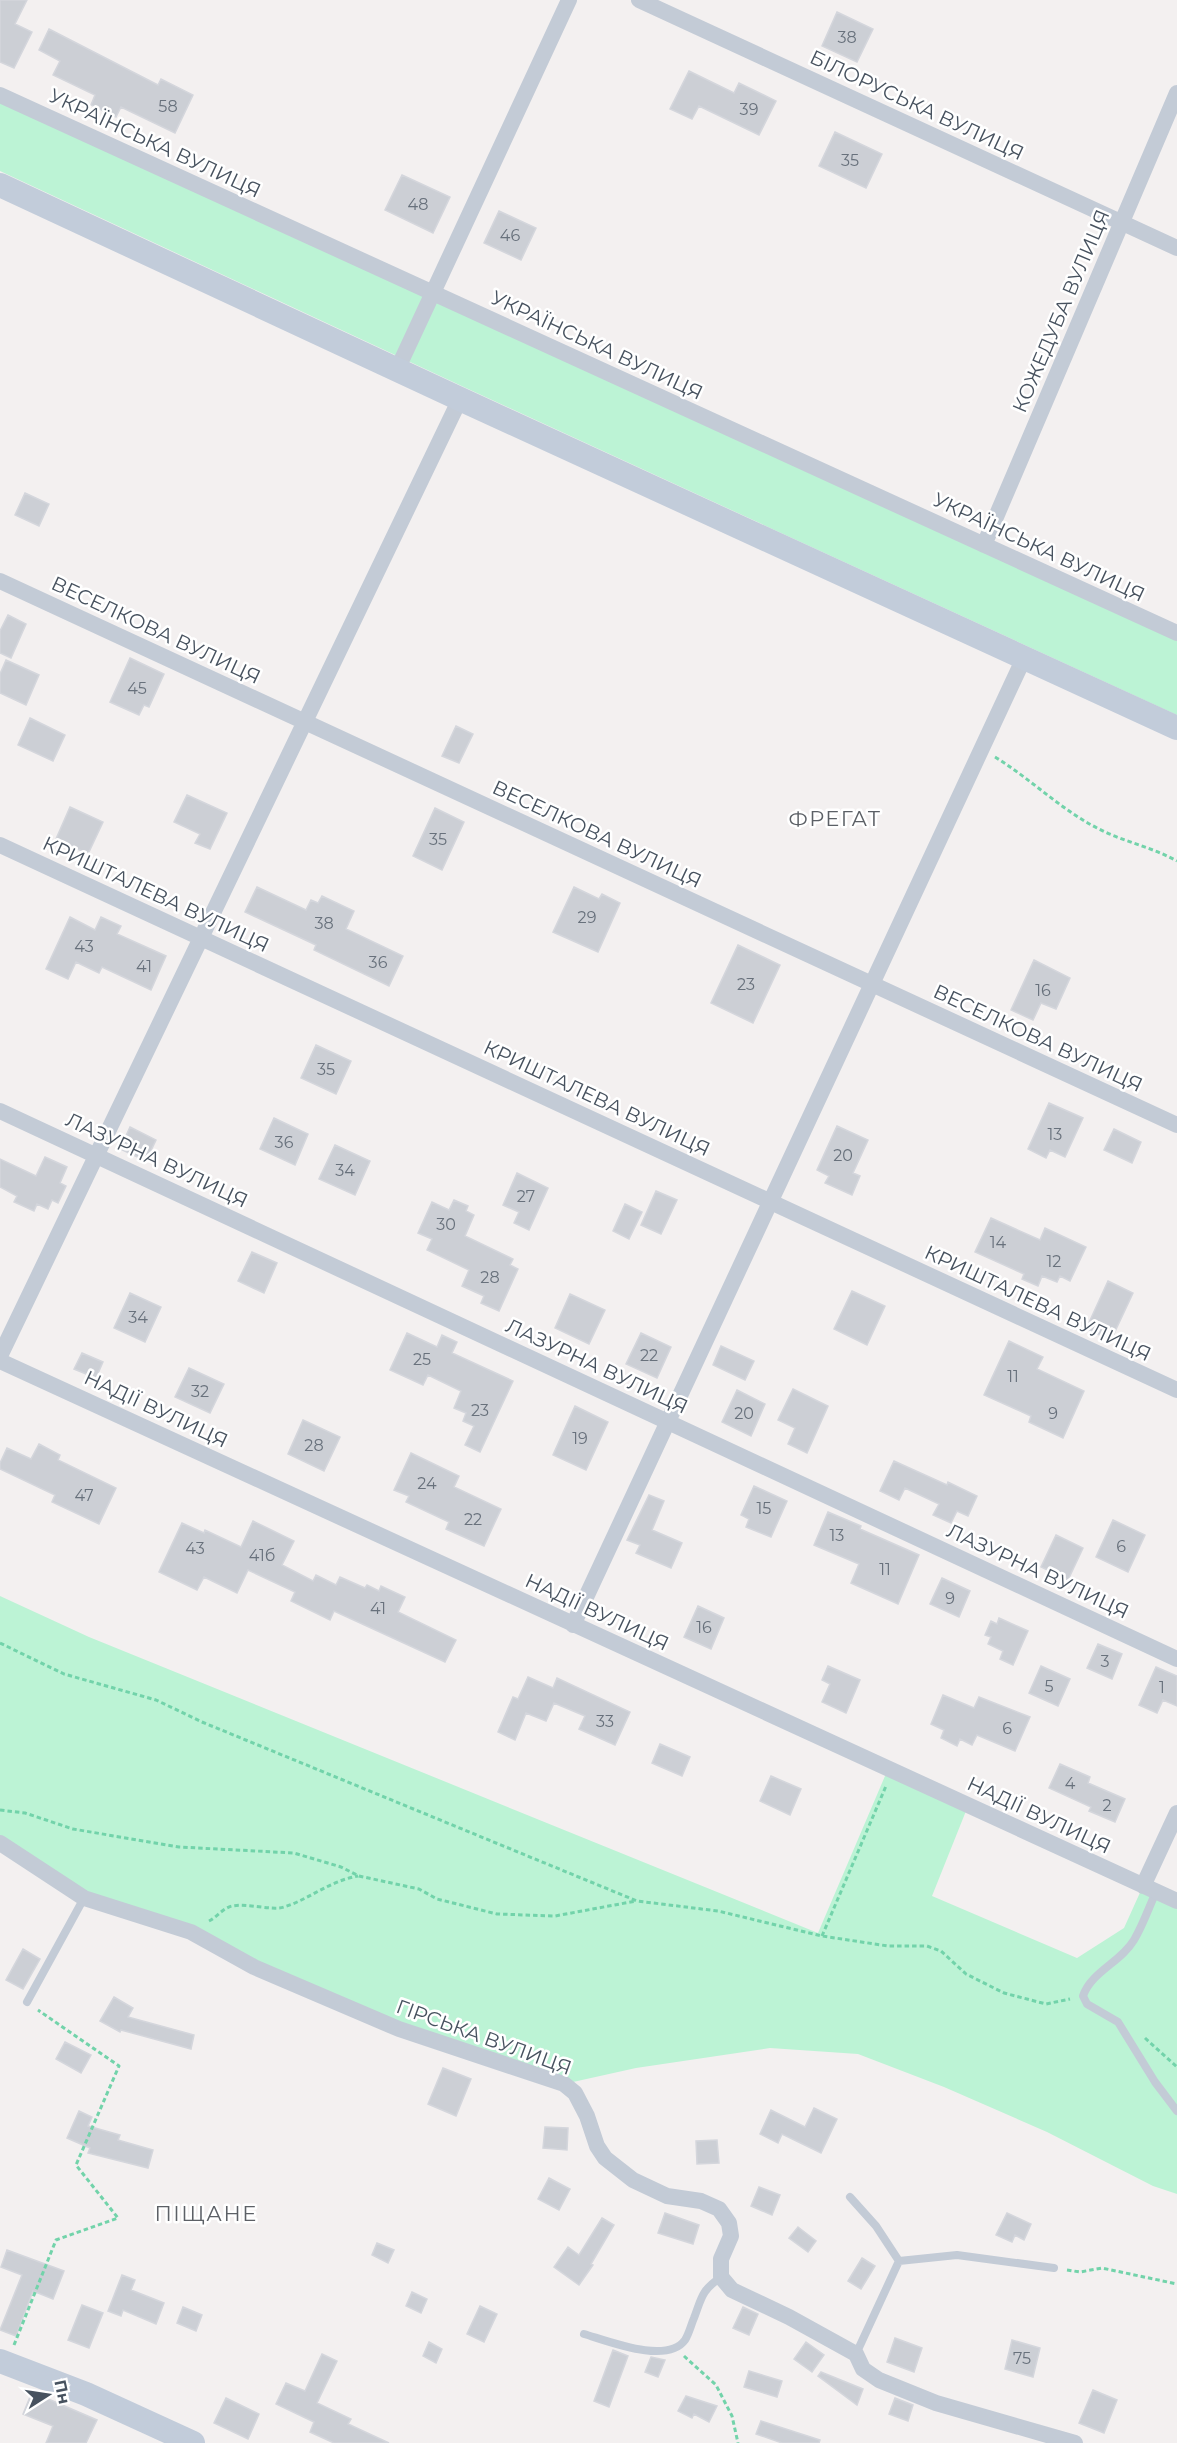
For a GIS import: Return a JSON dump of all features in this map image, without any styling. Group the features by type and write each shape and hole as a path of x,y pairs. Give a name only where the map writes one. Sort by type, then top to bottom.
{"street":[{"path":"397,370 569,0"},
{"name":"БІЛОРУСЬКА ВУЛИЦЯ","path":"639,0 1177,248"},
{"name":"КОЖЕДУБА ВУЛИЦЯ","path":"984,545 1177,93"},
{"name":"УКРАЇНСЬКА ВУЛИЦЯ","path":"0,95 1177,633"},
{"path":"0,185 1177,728"},
{"path":"0,1356 460,399"},
{"name":"ВЕСЕЛКОВА ВУЛИЦЯ","path":"0,581 1177,1125"},
{"path":"573,1625 1024,658"},
{"name":"КРИШТАЛЕВА ВУЛИЦЯ","path":"0,844 1177,1390"},
{"name":"ЛАЗУРНА ВУЛИЦЯ","path":"0,1111 1177,1659"},
{"name":"НАДІЇ ВУЛИЦЯ","path":"0,1361 1177,1901"},
{"path":"1149,1889 1177,1813"},
{"name":"ГІРСЬКА ВУЛИЦЯ","path":"0,1843 84,1898 191,1932 255,1967 399,2029 564,2084 575,2092 587,2116 597,2146 605,2158 633,2180 667,2196 701,2201 719,2209 729,2223 731,2236 721,2259 721,2277"},
{"path":"721,2277 732,2290 789,2317 856,2354 863,2369 879,2380 936,2403 1075,2443"},
{"path":"4,2362 86,2394 193,2443"}],"lane":[{"path":"1149,1889 1134,1940 1124,1953 1086,1986 1083,1996 1087,2004 1118,2022 1155,2082 1177,2111"},
{"path":"27,2002 84,1898"},
{"path":"850,2197 876,2226 898,2261"},
{"path":"898,2261 957,2255 1054,2268"},
{"path":"856,2354 898,2261"},
{"path":"584,2334 627,2347 662,2353 675,2349 685,2340 706,2287 721,2277"}],"path":[{"path":"981,749 1010,766 1059,805 1099,829 1177,861"},
{"path":"0,1643 64,1674 156,1700 202,1722 637,1901 718,1911 822,1936 888,1946 927,1946 941,1951 966,1974 1004,1993 1047,2004 1083,1996"},
{"path":"822,1936 892,1771"},
{"path":"0,1810 25,1813 73,1829 179,1847 294,1853 341,1867 360,1876 419,1889 437,1899 497,1914 555,1916 637,1901"},
{"path":"204,1923 231,1906 250,1905 280,1909 299,1902 312,1893 342,1879 360,1876"},
{"path":"4,2362 56,2240 118,2218 76,2165 119,2066 27,2002"},
{"path":"1054,2268 1080,2272 1102,2268 1177,2284"},
{"path":"675,2349 716,2385 732,2416 738,2443"}],"green space":[{"path":"0,95 1177,633 1177,715 0,171"},
{"path":"0,1596 89,1637 818,1933 888,1769 968,1806 932,1896 1077,1958 1124,1928 1143,1886 1177,1901 1177,2194 1153,2186 1047,2132 944,2087 858,2054 770,2048 636,2068 564,2084 399,2029 191,1932 84,1898 0,1843"}],"building":[{"path":"0,0 27,0 15,24 32,32 14,68 0,62"},
{"path":"837,12 873,29 857,62 822,46"},
{"path":"49,29 158,85 161,79 193,95 175,133 121,107 116,117 91,105 95,95 53,75 60,61 39,50"},
{"path":"689,71 734,93 739,83 776,101 759,135 699,106 692,119 670,109"},
{"path":"835,132 882,154 866,188 819,166"},
{"path":"402,175 450,197 433,233 385,210"},
{"path":"499,211 536,228 521,260 484,243"},
{"path":"25,493 49,504 39,526 15,515"},
{"path":"8,615 26,624 11,658 0,653 0,631"},
{"path":"130,658 164,674 149,707 144,705 139,715 110,702"},
{"path":"6,660 39,675 26,705 0,693 0,674"},
{"path":"30,718 65,735 53,761 18,745"},
{"path":"456,726 473,734 459,763 442,756"},
{"path":"187,795 227,813 210,849 195,843 200,834 174,822"},
{"path":"70,807 103,822 88,854 56,839"},
{"path":"435,808 464,822 442,870 413,856"},
{"path":"257,887 306,910 311,900 318,903 322,896 354,911 346,929 403,956 389,986 314,950 316,945 245,912"},
{"path":"574,887 599,899 602,894 620,903 598,952 553,932"},
{"path":"70,917 95,930 101,917 121,926 117,934 166,956 151,990 102,967 99,973 76,962 68,979 46,969"},
{"path":"738,945 780,965 753,1023 711,1003"},
{"path":"1034,960 1070,978 1056,1009 1041,1003 1033,1020 1011,1010"},
{"path":"316,1045 351,1061 336,1094 301,1078"},
{"path":"1049,1103 1083,1118 1065,1157 1050,1150 1046,1158 1028,1149"},
{"path":"274,1118 308,1134 295,1165 260,1149"},
{"path":"837,1126 868,1140 853,1173 860,1176 852,1195 825,1183 829,1176 817,1170"},
{"path":"130,1127 156,1140 146,1161 120,1149"},
{"path":"1114,1129 1141,1142 1132,1163 1104,1150"},
{"path":"335,1145 370,1161 355,1195 319,1179"},
{"path":"45,1157 67,1167 60,1183 66,1186 58,1203 52,1200 48,1209 37,1204 34,1211 14,1202 17,1196 0,1187 0,1159 36,1176"},
{"path":"517,1173 548,1188 529,1230 514,1223 519,1212 503,1205"},
{"path":"656,1191 677,1200 661,1234 641,1225"},
{"path":"454,1200 468,1206 466,1211 474,1215 465,1236 513,1259 510,1265 518,1269 499,1311 481,1303 484,1296 462,1286 469,1270 427,1250 432,1239 418,1233 432,1202 449,1210"},
{"path":"625,1204 642,1212 629,1239 613,1231"},
{"path":"991,1218 1040,1240 1045,1228 1086,1247 1070,1281 1060,1276 1057,1282 1042,1276 1038,1286 1022,1279 1024,1274 975,1252"},
{"path":"252,1252 277,1263 264,1293 238,1281"},
{"path":"1108,1281 1133,1293 1111,1340 1086,1329"},
{"path":"852,1291 885,1306 867,1345 834,1329"},
{"path":"130,1293 161,1307 145,1342 114,1328"},
{"path":"570,1294 605,1310 589,1344 555,1328"},
{"path":"407,1333 437,1347 442,1335 457,1342 452,1353 513,1381 480,1452 465,1445 474,1426 463,1421 466,1413 454,1408 461,1391 428,1375 423,1385 390,1370"},
{"path":"641,1333 671,1347 657,1378 626,1364"},
{"path":"1009,1341 1043,1357 1037,1369 1084,1391 1063,1438 1029,1422 1031,1416 984,1395"},
{"path":"721,1346 754,1361 745,1380 713,1365"},
{"path":"82,1353 103,1362 96,1378 74,1369"},
{"path":"189,1368 224,1384 210,1413 175,1397"},
{"path":"793,1389 828,1406 807,1453 788,1444 795,1428 778,1420"},
{"path":"737,1390 765,1404 751,1436 722,1422"},
{"path":"575,1406 608,1422 586,1470 553,1455"},
{"path":"303,1420 340,1437 324,1471 288,1454"},
{"path":"39,1444 60,1455 58,1460 116,1488 99,1524 52,1502 55,1495 0,1469 0,1463 7,1448 31,1459"},
{"path":"411,1453 459,1476 454,1487 501,1509 484,1546 446,1529 449,1522 406,1502 409,1496 394,1490"},
{"path":"894,1461 977,1496 968,1516 957,1511 951,1523 933,1515 939,1504 905,1488 899,1500 880,1491"},
{"path":"754,1486 787,1501 771,1537 746,1527 749,1519 741,1515"},
{"path":"649,1495 664,1501 652,1530 682,1543 671,1568 636,1553 640,1545 627,1540"},
{"path":"828,1512 919,1555 898,1604 851,1583 859,1564 814,1545"},
{"path":"1113,1520 1145,1535 1128,1572 1096,1557"},
{"path":"253,1521 294,1541 282,1565 313,1581 316,1575 336,1585 340,1577 365,1588 367,1585 379,1591 381,1586 405,1597 398,1612 456,1640 445,1662 334,1611 330,1620 291,1601 295,1592 248,1570 237,1593 204,1577 197,1590 159,1572 182,1523 204,1533 205,1530 241,1547"},
{"path":"1056,1535 1083,1548 1068,1580 1041,1567"},
{"path":"942,1578 970,1591 959,1617 930,1604"},
{"path":"698,1606 724,1618 711,1649 684,1637"},
{"path":"999,1618 1028,1631 1013,1665 1000,1659 1003,1651 988,1644 991,1637 985,1635 991,1621 997,1624"},
{"path":"1098,1644 1122,1654 1112,1679 1087,1668"},
{"path":"828,1666 860,1680 846,1713 822,1702 830,1684 822,1680"},
{"path":"1041,1666 1070,1679 1058,1706 1029,1693"},
{"path":"1156,1667 1177,1676 1177,1706 1163,1700 1157,1713 1139,1705"},
{"path":"528,1677 553,1688 557,1678 630,1712 615,1745 579,1729 585,1716 554,1703 546,1721 526,1713 515,1740 498,1732 513,1697 518,1699"},
{"path":"943,1695 974,1708 979,1697 1030,1717 1015,1751 977,1735 972,1745 960,1739 957,1746 941,1738 944,1730 931,1724"},
{"path":"660,1744 690,1757 682,1776 652,1763"},
{"path":"1060,1764 1090,1777 1088,1783 1125,1799 1115,1822 1089,1811 1091,1807 1049,1788"},
{"path":"771,1776 801,1789 790,1815 760,1801"},
{"path":"23,1949 40,1959 23,1989 6,1980"},
{"path":"114,1997 133,2008 128,2017 194,2035 191,2049 121,2030 120,2032 100,2021"},
{"path":"65,2042 91,2055 81,2073 56,2059"},
{"path":"443,2068 471,2079 456,2116 428,2104"},
{"path":"814,2108 837,2119 821,2153 782,2134 778,2143 760,2134 771,2110 805,2127"},
{"path":"79,2111 92,2117 88,2126 120,2135 118,2140 153,2150 148,2168 88,2153 90,2148 67,2138"},
{"path":"545,2127 568,2128 567,2150 543,2148"},
{"path":"717,2140 719,2163 697,2164 696,2141"},
{"path":"549,2178 570,2189 559,2210 538,2199"},
{"path":"759,2187 780,2195 772,2215 751,2206"},
{"path":"665,2213 699,2225 693,2244 658,2233"},
{"path":"1007,2213 1031,2224 1024,2240 1015,2235 1012,2242 996,2235"},
{"path":"602,2218 614,2225 591,2264 593,2265 579,2285 554,2267 568,2247 579,2255"},
{"path":"798,2227 816,2241 808,2252 789,2238"},
{"path":"377,2243 394,2250 388,2263 372,2255"},
{"path":"7,2250 64,2271 53,2299 33,2291 16,2336 0,2330 22,2275 1,2267"},
{"path":"862,2258 875,2266 861,2289 848,2281"},
{"path":"122,2275 135,2280 131,2290 164,2303 156,2324 123,2310 121,2316 108,2311"},
{"path":"412,2292 427,2299 421,2313 406,2306"},
{"path":"82,2305 103,2313 89,2348 68,2340"},
{"path":"480,2306 497,2314 484,2342 467,2334"},
{"path":"183,2307 202,2315 196,2331 177,2323"},
{"path":"743,2307 758,2314 749,2335 733,2328"},
{"path":"895,2338 922,2348 914,2372 887,2362"},
{"path":"1012,2340 1040,2348 1033,2377 1005,2369"},
{"path":"429,2342 442,2349 436,2363 423,2356"},
{"path":"806,2342 824,2355 812,2372 794,2359"},
{"path":"613,2350 628,2356 609,2407 594,2401"},
{"path":"322,2354 337,2361 317,2403 351,2419 348,2424 389,2443 334,2443 310,2432 314,2422 276,2404 286,2383 305,2391"},
{"path":"651,2357 665,2360 658,2377 645,2372"},
{"path":"749,2371 782,2381 777,2397 744,2387"},
{"path":"821,2372 863,2389 857,2405 818,2376"},
{"path":"1093,2390 1117,2400 1104,2433 1079,2423"},
{"path":"32,2392 97,2420 86,2443 46,2443 53,2426 23,2414"},
{"path":"686,2396 717,2406 709,2422 694,2414 692,2418 678,2411"},
{"path":"226,2398 259,2414 248,2439 214,2423"},
{"path":"895,2398 913,2405 908,2421 889,2414"},
{"path":"761,2421 820,2440 819,2443 782,2443 756,2434"}],"district":[{"name":"ФРЕГАТ","path":"835,818"},
{"name":"ПІЩАНЕ","path":"206,2213"}]}
